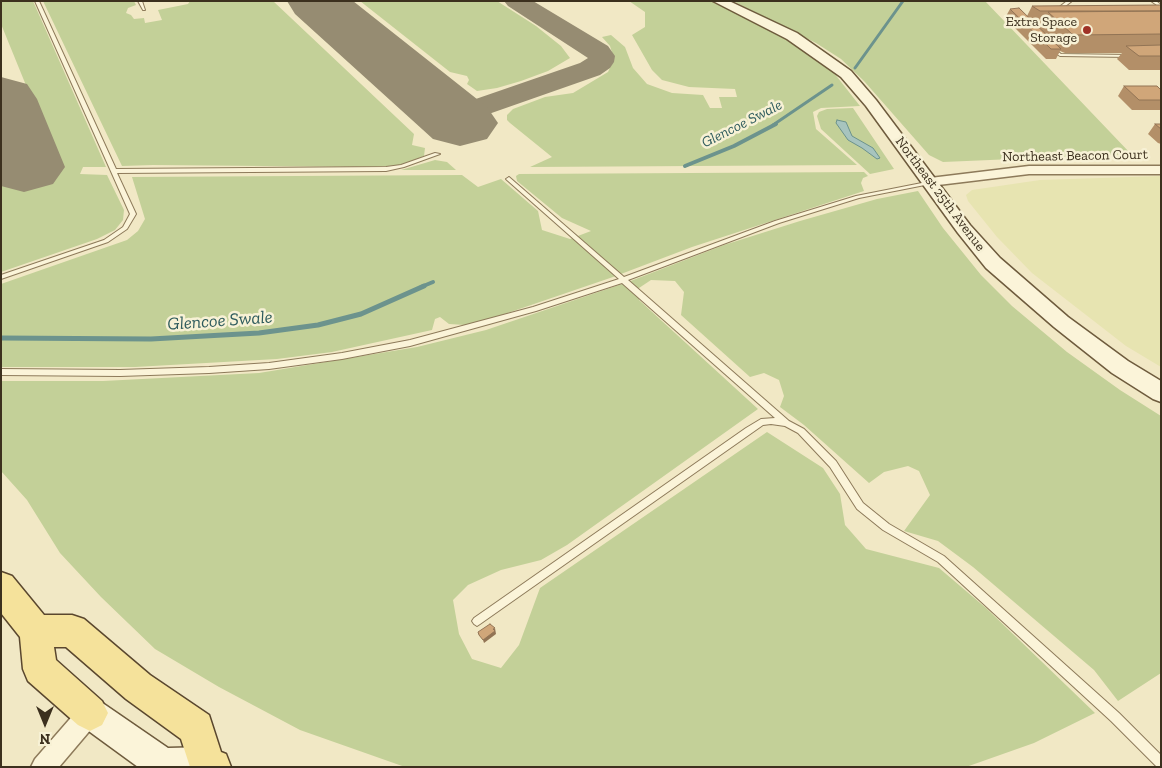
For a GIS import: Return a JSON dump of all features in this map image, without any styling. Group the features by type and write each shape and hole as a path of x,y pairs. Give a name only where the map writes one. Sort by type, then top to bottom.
{"main road":[{"name":"Northeast 25th Avenue","path":"719,1 792,36 846,74 871,102 964,229 993,263 1061,322 1120,367 1161,393"},
{"path":"1,587 36,630 40,669 90,713 163,764 210,765 196,728 138,687 72,630 36,630"}],"street":[{"name":"Northeast Beacon Court","path":"930,182 1011,171 1161,170"},
{"path":"44,767 90,713"}],"lane":[{"path":"1,277 106,241 125,228 133,214 37,1"},
{"path":"140,1 144,9"},
{"path":"1059,16 1050,16 1070,1"},
{"path":"1153,1 1161,7"},
{"path":"1048,46 1060,55 1134,56"},
{"path":"115,171 386,169 402,166 437,154"},
{"path":"509,179 786,423 800,431 833,464 860,506 886,527 941,559 1115,716 1161,764"},
{"path":"1,372 120,373 209,370 269,366 342,356 470,328 623,280 777,222 858,197 930,182"},
{"path":"477,620 761,422 786,423"}],"shaded area":[{"path":"1161,176 1161,367 1126,346 1032,273 997,237 968,201 966,195 972,190 1040,180"}],"green space":[{"path":"1,1 33,1 106,167 83,167 80,174 107,175 124,210 123,220 115,230 97,239 1,272 1,180 54,163 54,154 1,24"},
{"path":"43,1 134,1 136,5 128,8 126,13 134,19 144,18 145,23 162,20 158,10 188,4 190,1 273,1 414,134 412,145 425,148 424,156 401,165 376,167 122,166"},
{"path":"360,1 497,1 536,26 561,46 570,58 548,71 521,81 497,88 477,91 467,84 469,80 467,76 450,72"},
{"path":"629,1 710,1 766,27 804,48 834,73 860,106 821,108 813,112 816,129 857,165 530,167 552,157 510,123 507,120 507,115 513,109 545,97 573,93 608,72 614,59 610,46 602,37 611,35 625,47 633,68 647,84 672,93 703,95 710,108 722,108 719,97 737,97 735,89 689,87 662,80 652,70 632,35 645,27 645,12"},
{"path":"733,1 985,1 1131,154 943,162 929,155 864,81 841,59 816,43"},
{"path":"853,108 894,169 870,174 821,129 817,116 819,112 827,109"},
{"path":"435,160 447,162 456,170 401,170"},
{"path":"864,172 868,176 863,178 861,183 864,191 692,247 613,277 493,318 465,325 449,324 440,317 435,319 432,330 332,352 277,359 135,367 1,367 1,284 127,240 138,231 145,219 132,177 462,175 478,187 501,179 538,211 542,230 570,239 591,231 562,218 517,181 516,176 519,174"},
{"path":"918,191 943,228 981,275 1012,306 1067,352 1120,390 1161,416 1161,673 1118,701 1094,670 973,567 938,541 904,531 930,495 919,471 908,466 884,472 869,483 804,425 780,407 784,396 779,380 764,373 750,377 681,315 684,292 675,281 651,280 639,288 639,300 758,409 567,545 541,560 501,570 468,585 453,600 459,634 472,659 501,668 519,645 540,588 767,432 823,468 840,494 845,525 866,549 939,568 986,608 1095,713 1034,743 966,767 405,767 300,730 219,687 155,649 101,597 60,553 27,500 1,471 1,381 103,381 259,373 417,347 486,330 628,282 724,245 800,221 877,199"}],"water":[{"path":"837,120 846,122 852,136 873,148 880,158 877,159 848,140 836,123"}],"building":[{"path":"1161,5 1161,11 1040,11 1032,6"},
{"path":"1019,8 1061,49 1051,49 1010,9"},
{"path":"1161,11 1161,34 1076,35 1072,34 1048,12"},
{"path":"1161,45 1161,56 1139,56 1126,46"},
{"path":"1124,86 1157,86 1161,90 1161,100 1139,100"},
{"path":"490,624 495,628 493,629 495,631 483,640 478,632"}],"waterway":[{"name":"Glencoe Swale","path":"855,68 903,1"},
{"name":"Glencoe Swale","path":"773,125 832,85"},
{"name":"Glencoe Swale","path":"685,166 734,146 776,124"},
{"name":"Glencoe Swale","path":"421,287 433,282"},
{"name":"Glencoe Swale","path":"1,338 151,339 259,333 318,325 361,314 424,286"}],"taxiway":[{"path":"452,117 590,69 600,62 602,56 599,52 516,1"},
{"path":"1,171 23,164"}],"runway":[{"path":"316,1 460,123"},
{"path":"1,99 24,167"}],"place":[{"name":"Extra Space Storage","path":"1087,30"}]}
